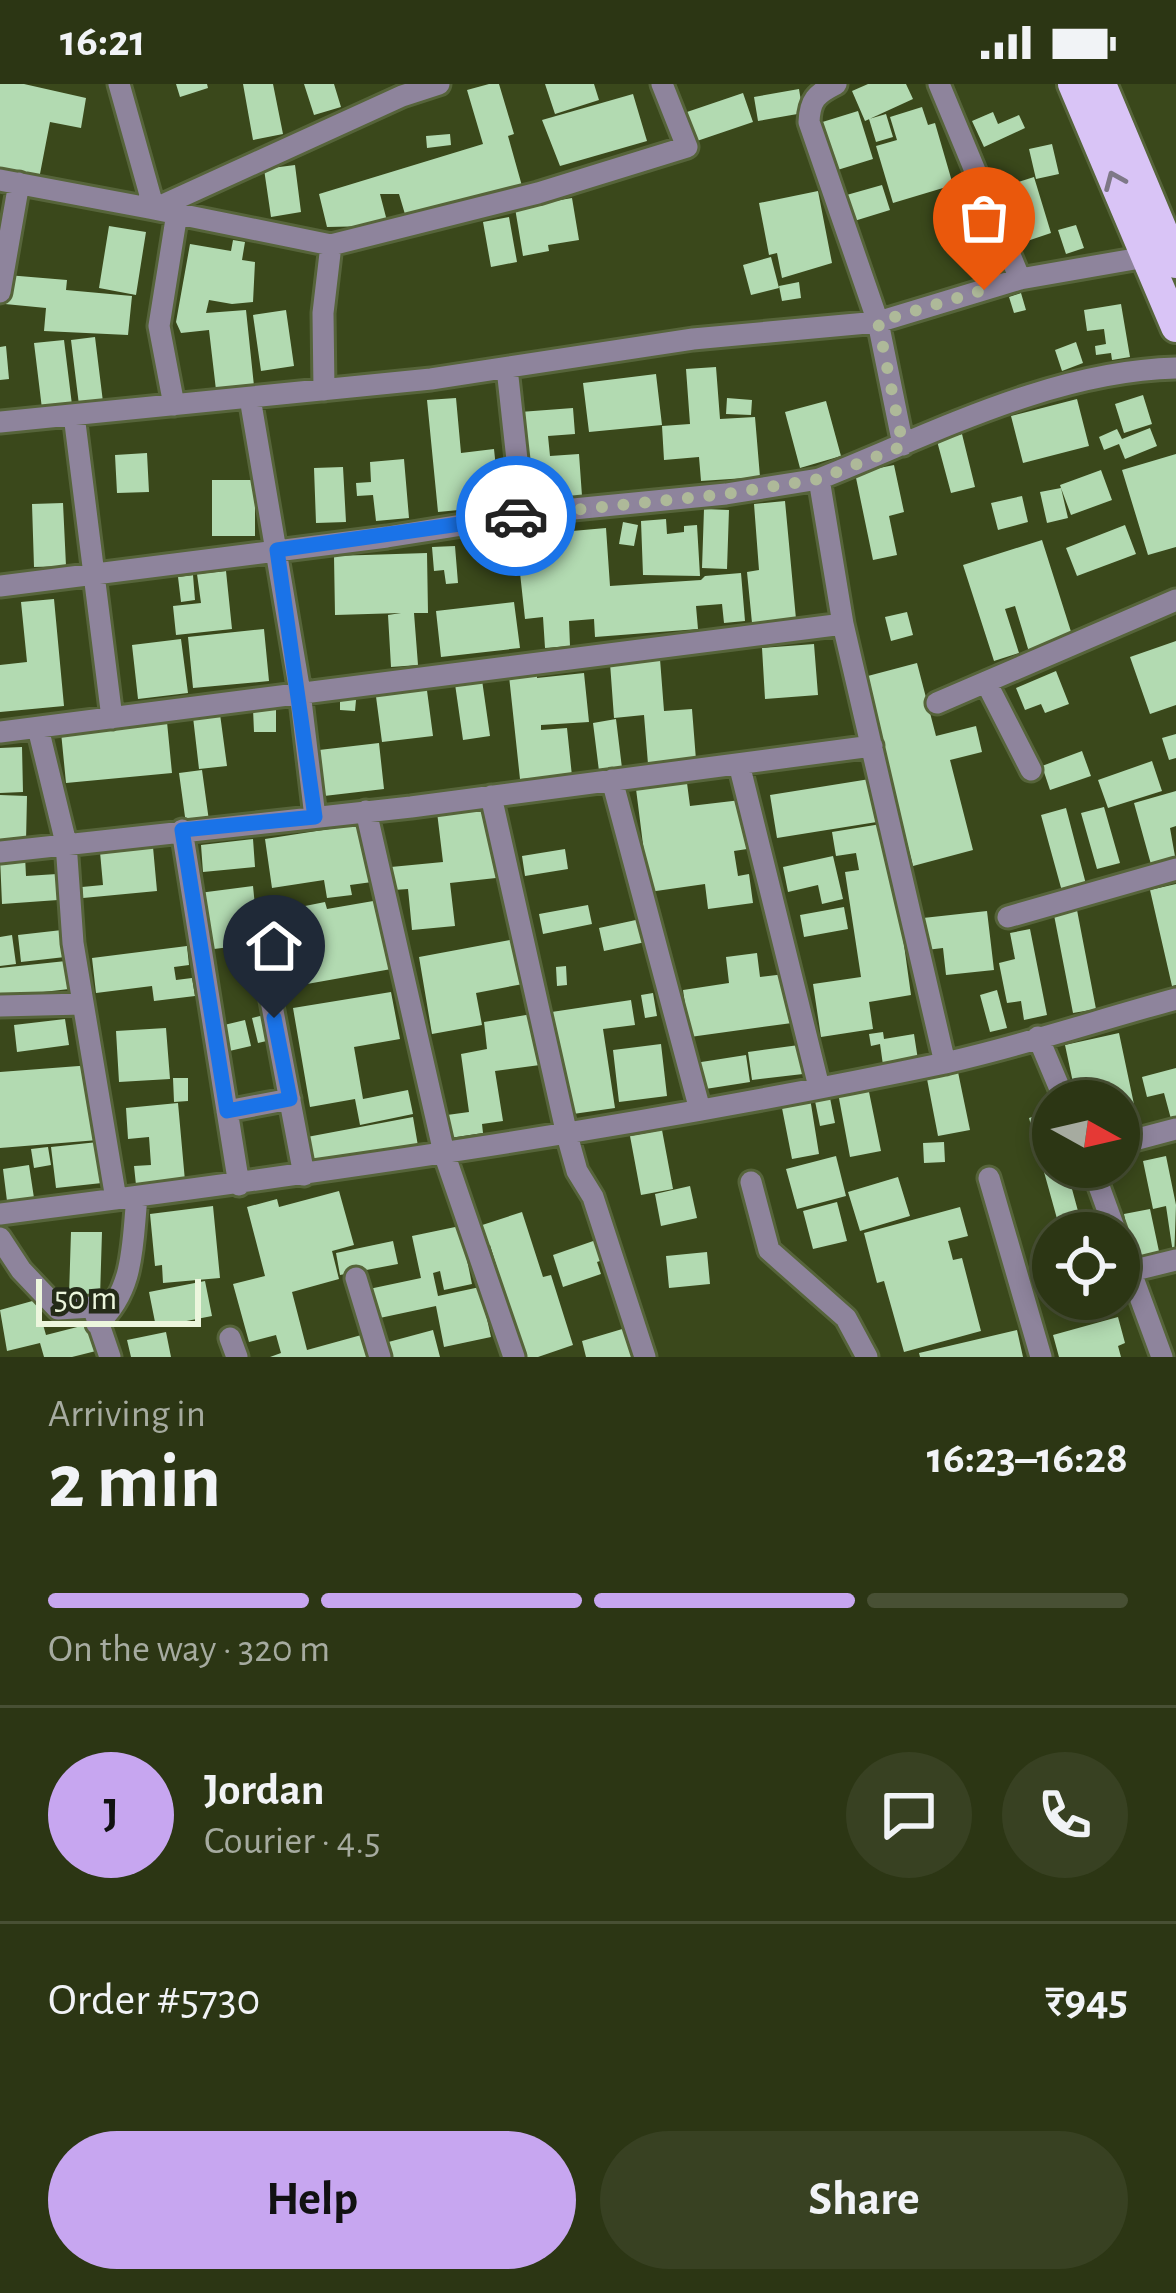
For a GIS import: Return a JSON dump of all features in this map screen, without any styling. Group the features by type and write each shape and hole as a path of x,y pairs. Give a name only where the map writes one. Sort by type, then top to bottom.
{"main road":[{"path":"1073,84 1161,260"},
{"path":"1101,84 1161,260 1176,327"}],"street":[{"path":"119,84 154,209"},
{"path":"154,209 402,96 440,84"},
{"path":"0,292 10,182 331,245 538,193 687,147 662,84"},
{"path":"836,84 811,102 809,122 878,322 903,446"},
{"path":"940,84 1020,279"},
{"path":"174,405 160,326 177,214"},
{"path":"324,390 323,313 331,245"},
{"path":"0,422 324,390 693,339 878,322 1020,279 1161,260"},
{"path":"507,368 523,515"},
{"path":"0,586 819,479 1036,392 1148,368 1176,368"},
{"path":"250,398 300,692 315,817"},
{"path":"74,415 112,718"},
{"path":"819,479 843,624 945,1063"},
{"path":"937,703 1176,600"},
{"path":"0,733 843,624"},
{"path":"986,682 1031,770"},
{"path":"38,728 66,843 83,1004 126,1198 125,1289 114,1309 97,1324"},
{"path":"0,852 366,812 872,746"},
{"path":"739,764 819,1087"},
{"path":"612,780 700,1110"},
{"path":"491,796 577,1172 593,1197 645,1357"},
{"path":"366,812 444,1154 514,1357"},
{"path":"182,830 239,1185"},
{"path":"1008,916 1176,869"},
{"path":"259,937 304,1175"},
{"path":"0,1214 239,1185 567,1135 945,1063 1176,999"},
{"path":"0,1006 83,1004"},
{"path":"1038,1037 1056,1080"},
{"path":"227,1111 290,1099"},
{"path":"1140,1138 1176,1129"},
{"path":"989,1178 1041,1357"},
{"path":"751,1182 769,1250 846,1318 867,1357"},
{"path":"0,1238 21,1270 58,1309 94,1307 110,1357"},
{"path":"1140,1269 1176,1260"},
{"path":"356,1278 380,1357"},
{"path":"1140,1296 1162,1357"}],"building":[{"path":"0,84 24,84 86,98 81,128 50,122 39,179 0,171"},
{"path":"176,84 207,84 208,88 180,97"},
{"path":"243,84 273,84 283,134 253,140"},
{"path":"304,84 334,84 341,107 314,115"},
{"path":"499,84 514,134 508,136 522,186 407,221 399,194 380,194 387,221 327,227 319,194 483,144 467,90"},
{"path":"545,84 594,84 599,100 555,114"},
{"path":"868,84 906,84 913,99 865,121 852,91"},
{"path":"799,89 803,113 758,121 754,97"},
{"path":"743,93 753,122 694,142 684,113"},
{"path":"633,94 647,141 560,166 542,120"},
{"path":"922,107 928,125 935,123 953,185 893,203 876,146 897,140 890,117"},
{"path":"858,111 873,159 831,172 816,124"},
{"path":"993,112 998,124 1019,115 1025,128 984,147 972,121"},
{"path":"886,114 893,137 876,142 869,119"},
{"path":"450,134 451,145 427,148 426,136"},
{"path":"1052,144 1059,174 1036,179 1029,149"},
{"path":"295,165 301,212 271,217 264,169"},
{"path":"1034,177 1051,233 1015,245 997,189"},
{"path":"882,185 890,210 851,222 843,196"},
{"path":"818,191 832,263 782,278 777,253 769,255 759,203"},
{"path":"572,198 579,240 548,245 549,251 523,256 515,208"},
{"path":"509,217 517,262 491,267 483,222"},
{"path":"1076,225 1084,248 1066,254 1058,230"},
{"path":"109,226 146,232 136,295 99,288"},
{"path":"233,240 245,242 242,260 255,262 253,302 209,300 206,313 246,310 254,386 216,390 209,330 181,333 176,322 190,244 231,251"},
{"path":"771,257 779,288 751,295 743,265"},
{"path":"7,275 67,280 66,290 132,296 128,335 44,331 46,308 5,304"},
{"path":"799,282 801,298 782,301 779,286"},
{"path":"1021,293 1026,310 1014,313 1009,297"},
{"path":"1121,304 1130,357 1112,360 1111,353 1096,355 1095,346 1106,344 1104,329 1087,331 1084,310"},
{"path":"286,310 294,366 261,371 253,315"},
{"path":"95,337 103,402 79,405 71,340"},
{"path":"64,340 73,413 43,417 34,343"},
{"path":"1076,342 1083,363 1062,371 1055,350"},
{"path":"6,346 9,379 0,380 0,347"},
{"path":"716,367 720,419 755,417 760,477 701,481 699,457 664,460 662,426 690,424 686,369"},
{"path":"656,374 662,425 589,432 583,383"},
{"path":"1143,395 1152,424 1124,433 1115,404"},
{"path":"456,398 461,453 494,449 500,506 438,512 427,400"},
{"path":"727,398 752,400 751,415 726,414"},
{"path":"1077,399 1089,446 1023,463 1011,416"},
{"path":"826,401 841,456 800,468 785,412"},
{"path":"573,408 575,434 548,436 550,456 579,454 582,496 526,500 520,412"},
{"path":"1150,428 1157,446 1125,459 1119,444 1104,450 1099,437 1117,429 1122,439"},
{"path":"962,434 975,487 951,493 937,441"},
{"path":"147,453 149,492 117,493 115,455"},
{"path":"1176,454 1176,547 1148,555 1122,470"},
{"path":"404,459 409,518 376,521 373,495 357,496 356,483 371,482 370,462"},
{"path":"894,465 904,512 889,516 897,555 873,560 855,473"},
{"path":"343,467 346,522 316,523 314,468"},
{"path":"1101,470 1112,500 1071,515 1060,485"},
{"path":"212,480 255,480 255,536 212,536"},
{"path":"1061,488 1068,518 1047,523 1040,492"},
{"path":"1022,496 1028,522 998,530 991,503"},
{"path":"785,501 796,619 752,623 747,572 759,570 754,504"},
{"path":"63,503 66,566 34,567 32,504"},
{"path":"704,509 729,510 727,569 702,568"},
{"path":"666,519 667,534 697,525 700,576 643,575 641,521"},
{"path":"623,522 638,525 634,546 619,544"},
{"path":"1125,525 1136,554 1077,576 1066,548"},
{"path":"606,528 610,586 741,573 745,621 724,623 722,604 696,606 698,629 595,637 594,619 569,621 570,646 545,648 543,617 525,619 516,536"},
{"path":"1042,540 1073,638 1029,652 1015,606 1005,609 1019,653 994,661 963,565"},
{"path":"455,546 458,583 446,584 444,570 434,571 432,547"},
{"path":"427,553 428,613 414,613 418,665 391,667 388,615 401,613 335,615 334,556"},
{"path":"226,571 232,629 176,635 173,606 201,603 197,574"},
{"path":"193,575 195,600 181,602 178,577"},
{"path":"54,599 64,706 0,712 0,665 27,662 21,602"},
{"path":"514,602 520,648 441,657 436,611"},
{"path":"907,612 913,635 891,641 885,617"},
{"path":"264,629 269,681 193,688 188,637"},
{"path":"181,639 188,693 138,699 132,645"},
{"path":"1176,641 1176,705 1150,714 1130,657"},
{"path":"814,644 818,695 765,699 762,648"},
{"path":"660,659 664,711 692,709 696,760 648,764 644,715 614,718 610,663"},
{"path":"917,663 936,736 976,726 982,752 950,760 973,850 913,866 864,677"},
{"path":"1056,671 1069,704 1045,713 1041,704 1025,710 1016,688"},
{"path":"537,673 537,678 584,673 589,722 541,725 541,730 567,728 572,776 520,779 509,676"},
{"path":"482,680 490,736 463,740 455,684"},
{"path":"426,683 433,736 382,742 375,689"},
{"path":"340,699 356,700 355,711 340,710"},
{"path":"276,708 276,732 254,732 253,709"},
{"path":"220,714 227,766 199,769 193,717"},
{"path":"616,719 622,768 599,771 593,723"},
{"path":"167,722 172,773 66,783 61,732"},
{"path":"1176,734 1176,758 1169,760 1162,738"},
{"path":"379,743 384,789 324,796 319,750"},
{"path":"22,747 23,792 0,793 0,748"},
{"path":"1082,751 1091,776 1050,790 1042,766"},
{"path":"1152,761 1162,791 1108,808 1098,780"},
{"path":"202,770 209,821 186,824 179,773"},
{"path":"876,778 883,821 777,838 770,795"},
{"path":"687,783 690,806 741,800 747,849 734,851 738,876 749,874 753,903 708,909 705,884 649,892 636,789"},
{"path":"1176,791 1176,826 1170,828 1176,862 1152,868 1134,803"},
{"path":"0,795 27,796 26,841 0,841"},
{"path":"489,807 496,878 450,883 455,926 412,930 408,889 394,890 391,867 443,862 437,812"},
{"path":"1104,807 1120,863 1097,869 1081,813"},
{"path":"1066,808 1087,888 1063,895 1041,815"},
{"path":"887,823 911,995 869,1002 873,1029 821,1037 813,984 861,977 845,872 859,870 856,853 836,856 832,832"},
{"path":"362,824 372,882 350,885 352,895 327,898 324,880 272,888 265,839"},
{"path":"253,839 255,867 203,872 201,845"},
{"path":"153,847 157,891 83,898 82,887 103,885 100,852"},
{"path":"565,849 568,869 525,876 522,856"},
{"path":"25,856 26,876 57,874 58,900 2,904 0,857"},
{"path":"833,856 843,899 822,904 818,885 788,892 783,867"},
{"path":"1176,884 1176,985 1172,986 1150,890"},
{"path":"253,886 255,906 249,907 254,944 206,950 199,893"},
{"path":"379,900 397,968 290,987 280,911 325,902 327,909"},
{"path":"588,905 592,924 543,934 539,914"},
{"path":"844,907 848,929 804,937 800,915"},
{"path":"1077,910 1096,1009 1073,1013 1054,915"},
{"path":"987,911 994,970 946,975 943,948 926,950 923,918"},
{"path":"645,918 650,941 604,951 599,928"},
{"path":"1030,929 1047,1015 1024,1020 1021,1001 1007,1003 999,963 1015,959 1010,933"},
{"path":"62,930 65,957 21,962 18,935"},
{"path":"12,935 16,964 0,966 0,937"},
{"path":"515,939 523,984 476,993 482,1025 432,1034 419,957"},
{"path":"187,946 189,965 174,967 176,980 192,978 195,996 154,1001 152,986 96,993 92,958"},
{"path":"757,953 760,977 785,974 792,1023 690,1037 683,990 729,983 726,957"},
{"path":"66,961 69,989 0,997 0,968"},
{"path":"566,966 567,985 557,986 556,967"},
{"path":"997,990 1007,1028 990,1032 980,995"},
{"path":"391,992 400,1039 354,1047 363,1099 408,1090 413,1114 360,1125 355,1099 310,1107 293,1008"},
{"path":"653,993 657,1016 645,1018 641,995"},
{"path":"631,1000 635,1025 603,1029 615,1108 566,1115 545,1013"},
{"path":"268,1014 275,1039 258,1043 252,1018"},
{"path":"532,1014 540,1065 495,1071 503,1121 482,1124 483,1133 450,1138 447,1115 469,1112 461,1054 487,1049 484,1022"},
{"path":"65,1019 69,1045 17,1052 14,1025"},
{"path":"245,1020 251,1046 225,1052 220,1026"},
{"path":"166,1028 170,1079 119,1082 116,1031"},
{"path":"883,1032 884,1039 914,1034 918,1060 883,1065 880,1044 871,1046 869,1034"},
{"path":"1119,1033 1129,1080 1072,1080 1065,1045"},
{"path":"661,1044 667,1096 619,1102 613,1050"},
{"path":"799,1045 803,1074 752,1080 748,1052"},
{"path":"746,1055 750,1082 699,1090 695,1063"},
{"path":"92,1065 98,1140 0,1148 0,1072"},
{"path":"1176,1068 1176,1117 1171,1119 1164,1093 1147,1097 1142,1077"},
{"path":"958,1072 970,1130 938,1136 927,1079"},
{"path":"173,1078 188,1078 188,1101 174,1102"},
{"path":"868,1087 881,1151 850,1157 838,1093"},
{"path":"810,1098 819,1154 792,1159 781,1103"},
{"path":"830,1098 835,1123 820,1126 815,1101"},
{"path":"178,1103 185,1181 136,1185 134,1166 151,1165 149,1137 128,1139 126,1108"},
{"path":"413,1117 418,1146 312,1165 307,1137"},
{"path":"662,1130 673,1189 641,1195 630,1136"},
{"path":"98,1142 102,1183 56,1188 51,1147"},
{"path":"944,1142 945,1162 924,1163 923,1143"},
{"path":"48,1147 51,1165 34,1168 31,1149"},
{"path":"836,1156 846,1196 797,1209 786,1169"},
{"path":"1166,1156 1176,1205 1174,1260 1166,1206 1153,1209 1143,1161"},
{"path":"29,1165 34,1198 7,1201 3,1169"},
{"path":"898,1177 910,1216 860,1231 848,1192"},
{"path":"690,1186 697,1218 661,1226 655,1194"},
{"path":"1048,1188 1072,1188 1078,1212 1055,1212"},
{"path":"339,1191 354,1245 332,1251 339,1279 292,1292 307,1350 365,1334 371,1357 270,1357 281,1353 276,1335 249,1342 233,1284 265,1276 247,1207 277,1199 279,1207"},
{"path":"837,1202 847,1241 813,1249 803,1211"},
{"path":"213,1206 220,1278 163,1283 162,1265 155,1266 150,1214"},
{"path":"960,1207 968,1236 948,1241 953,1260 962,1258 981,1331 904,1352 884,1281 877,1283 864,1233"},
{"path":"1150,1209 1160,1256 1140,1260 1140,1212 1134,1212"},
{"path":"522,1212 543,1277 551,1275 573,1345 538,1357 524,1357 490,1245 480,1248 473,1228"},
{"path":"460,1226 472,1284 444,1290 440,1271 433,1273 438,1296 480,1287 491,1337 444,1347 436,1306 375,1319 369,1289 421,1278 412,1236"},
{"path":"71,1232 102,1232 100,1297 69,1296"},
{"path":"599,1239 606,1259 597,1262 601,1274 563,1287 553,1255"},
{"path":"393,1241 398,1264 340,1275 336,1253"},
{"path":"707,1252 710,1284 669,1288 666,1256"},
{"path":"205,1281 212,1316 156,1327 149,1292"},
{"path":"36,1300 46,1335 93,1323 100,1350 44,1357 40,1343 7,1351 0,1310"},
{"path":"1119,1320 1125,1343 1118,1346 1121,1357 1059,1357 1053,1335"},
{"path":"629,1327 637,1357 586,1357 582,1341"},
{"path":"433,1330 440,1357 384,1357 381,1344"},
{"path":"1017,1330 1023,1357 920,1357 919,1353"},
{"path":"166,1332 171,1357 131,1357 127,1340"}],"way so far":[{"path":"516,516 726,494 819,479 903,446 878,322 984,290"}],"route":[{"path":"274,1018 290,1099 227,1111 182,830 315,817 277,550 516,516"}]}
